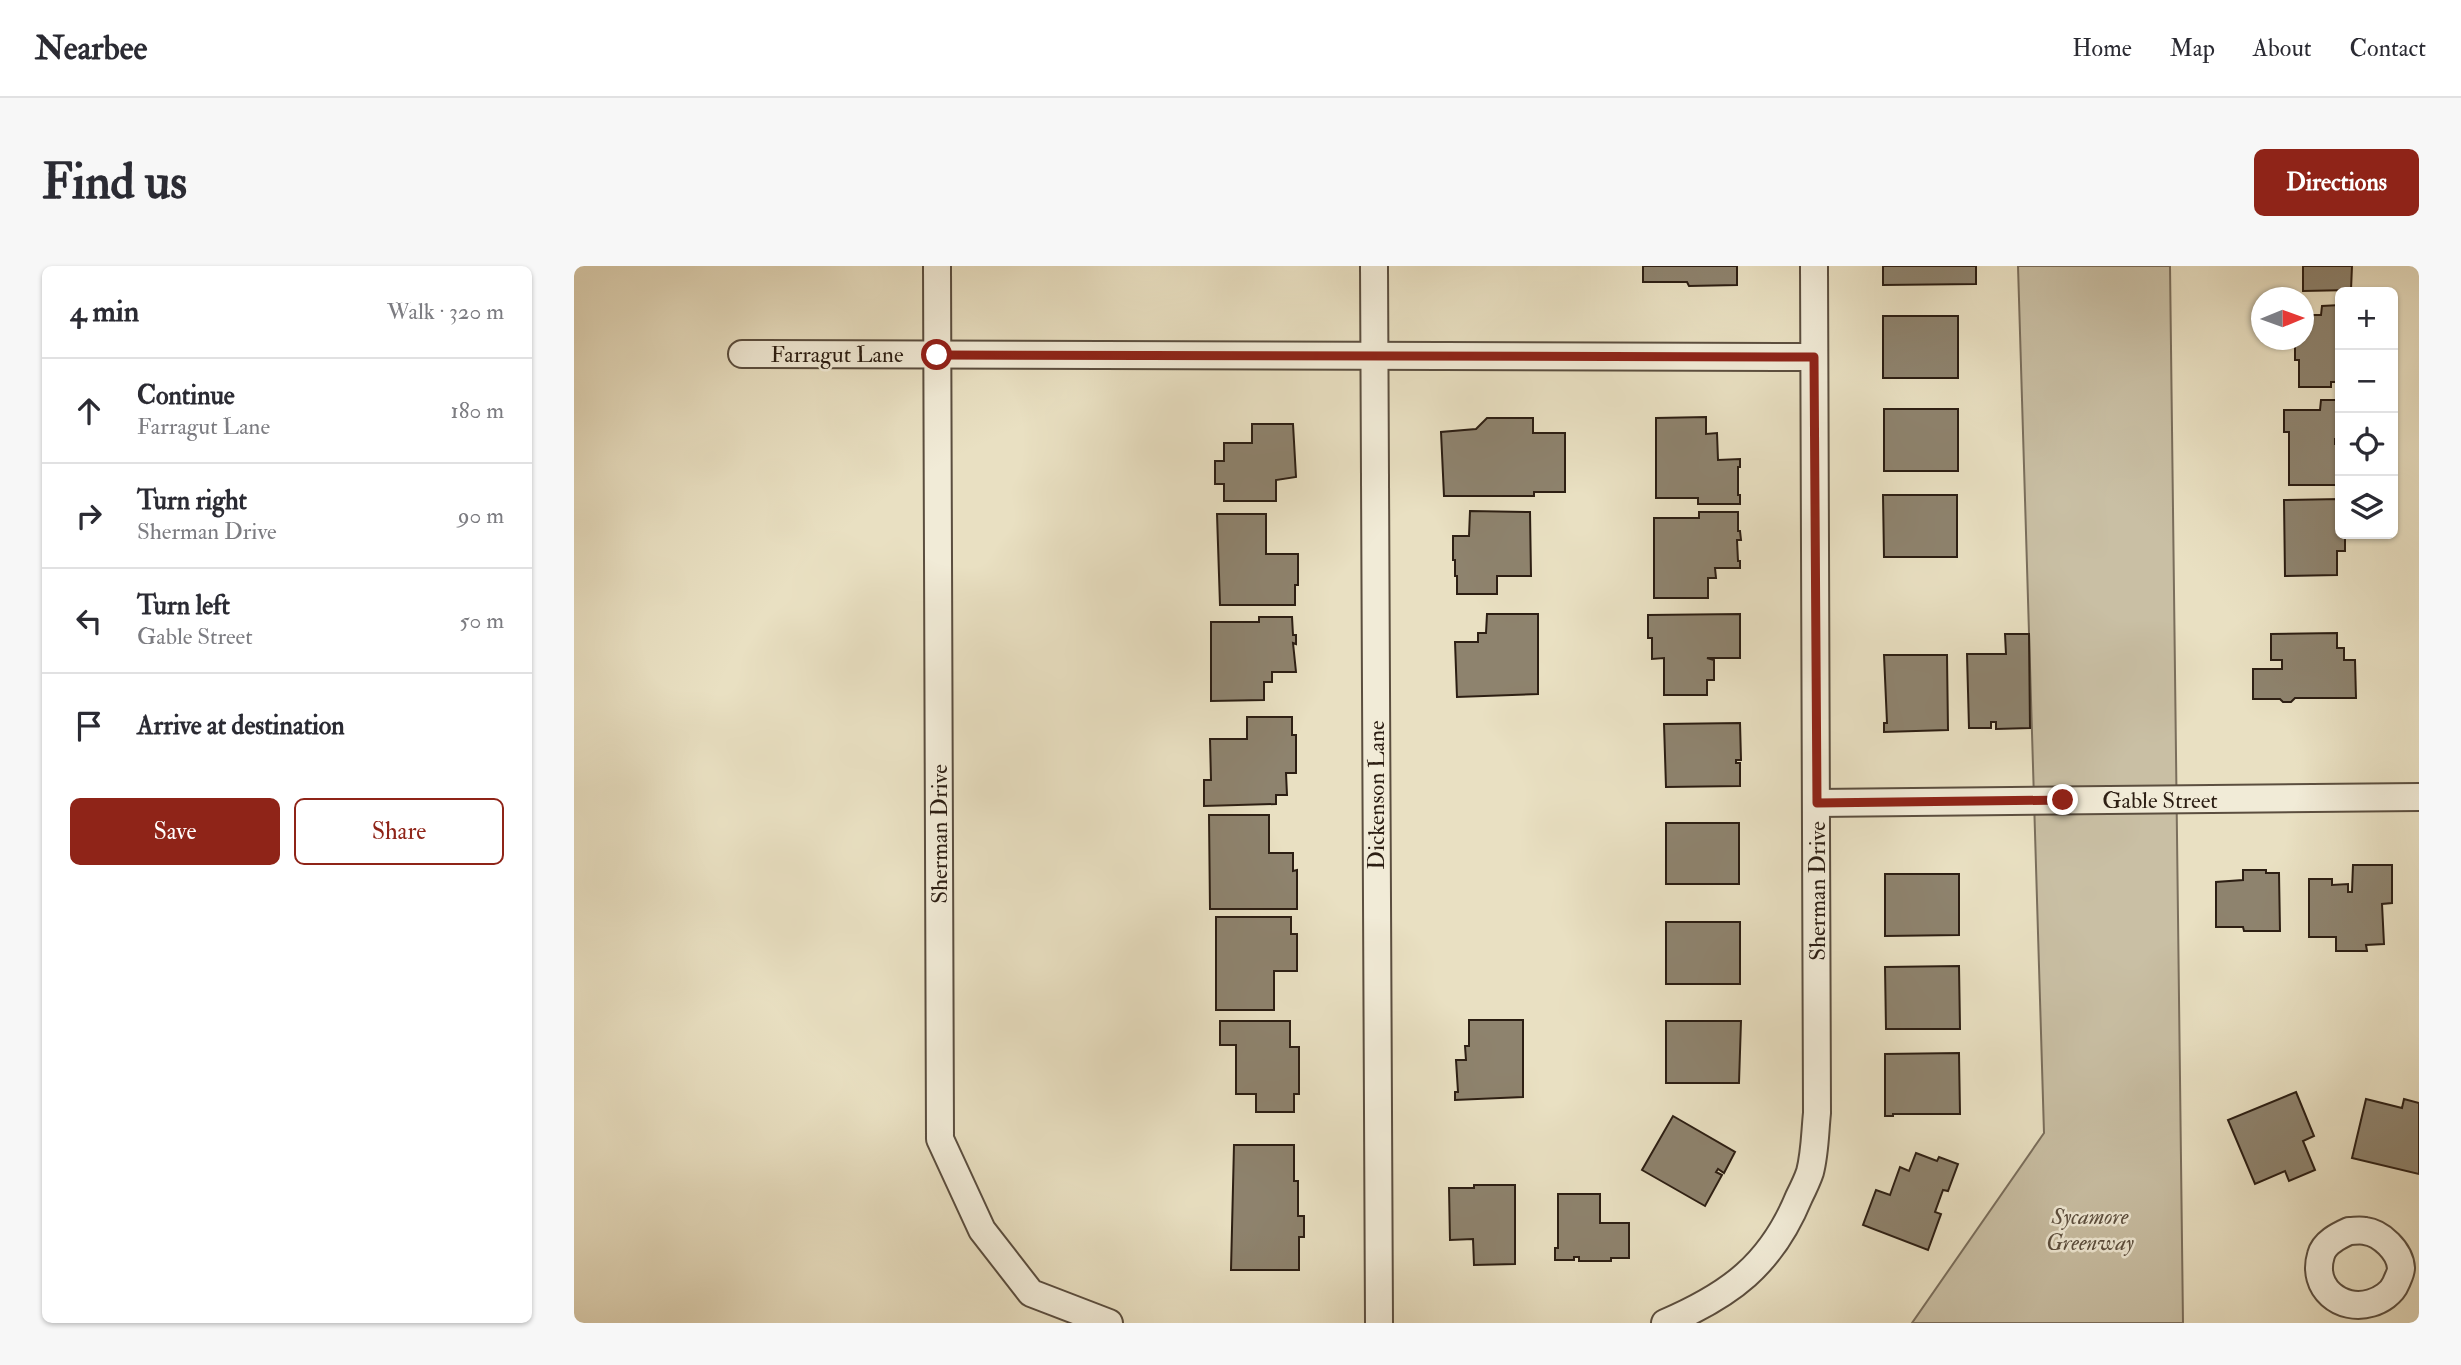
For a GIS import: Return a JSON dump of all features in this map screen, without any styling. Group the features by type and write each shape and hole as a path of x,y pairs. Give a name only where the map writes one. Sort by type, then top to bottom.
{"street":[{"name":"Sherman Drive","path":"937,266 940,1139 982,1230 1031,1293 1110,1323"},
{"name":"Dickenson Lane","path":"1374,266 1379,1323"},
{"name":"Sherman Drive","path":"1665,1323 1703,1307 1733,1287 1767,1255 1789,1222 1810,1172 1817,1113 1814,266"},
{"name":"Farragut Lane","path":"742,354 1814,357"},
{"name":"Gable Street","path":"1817,803 2419,797"}],"green space":[{"name":"Sycamore Greenway","path":"2018,266 2170,266 2183,1323 1912,1323 2044,1133"}],"building":[{"path":"1643,266 1737,266 1737,285 1689,286 1687,282 1643,282"},
{"path":"1883,266 1976,266 1976,284 1883,285"},
{"path":"2303,266 2352,266 2351,287 2314,291 2314,287 2303,287"},
{"path":"2335,305 2335,382 2331,382 2331,387 2299,387 2299,360 2295,360 2295,350 2314,350 2314,315 2321,315 2322,306"},
{"path":"1883,316 1958,316 1958,378 1883,378"},
{"path":"2321,400 2335,400 2335,485 2289,485 2289,432 2284,432 2284,410 2320,410"},
{"path":"1884,409 1958,409 1958,471 1884,471"},
{"path":"1706,417 1706,434 1717,433 1718,460 1740,459 1740,504 1698,504 1698,498 1656,498 1656,418"},
{"path":"1487,418 1533,418 1533,433 1565,433 1565,492 1534,492 1534,496 1444,496 1441,432 1476,429"},
{"path":"1252,424 1293,424 1296,477 1276,480 1276,501 1224,501 1224,484 1215,484 1215,461 1224,461 1224,443 1252,443"},
{"path":"1883,495 1957,495 1957,557 1884,557"},
{"path":"2335,499 2335,539 2345,539 2345,551 2337,551 2337,575 2285,576 2284,500"},
{"path":"1470,511 1530,512 1531,576 1497,576 1497,594 1457,594 1453,536 1469,536"},
{"path":"1699,512 1738,512 1740,568 1715,568 1716,578 1708,578 1708,598 1654,598 1654,518 1699,518"},
{"path":"1217,514 1266,514 1266,554 1298,554 1295,605 1220,605"},
{"path":"1487,614 1538,614 1538,694 1457,697 1455,642 1478,642 1478,633 1486,633"},
{"path":"1740,614 1740,658 1707,658 1714,660 1714,680 1707,680 1707,695 1664,695 1664,658 1652,659 1648,615"},
{"path":"1259,617 1292,617 1293,635 1296,635 1296,644 1293,643 1296,672 1272,672 1272,682 1264,682 1264,700 1211,701 1211,622 1259,622"},
{"path":"2337,633 2337,648 2344,648 2344,660 2355,660 2356,698 2295,698 2291,702 2283,702 2280,699 2253,699 2253,669 2282,669 2282,660 2271,660 2271,634"},
{"path":"2005,634 2029,634 2030,728 1996,729 1996,722 1991,722 1991,728 1969,728 1967,654 2006,654"},
{"path":"1884,655 1947,655 1948,730 1884,732 1884,723 1887,723"},
{"path":"1247,717 1292,717 1292,735 1296,735 1296,773 1286,773 1287,795 1276,795 1276,804 1204,806 1204,780 1211,780 1210,739 1247,739"},
{"path":"1740,723 1741,760 1736,760 1736,763 1740,763 1740,786 1666,787 1664,724"},
{"path":"1209,815 1269,815 1269,853 1293,853 1293,871 1297,870 1297,909 1210,909"},
{"path":"1666,823 1739,823 1739,884 1666,884"},
{"path":"2353,865 2392,865 2392,903 2382,904 2384,944 2366,945 2367,951 2336,951 2336,937 2309,937 2309,879 2332,879 2332,885 2348,884 2348,892 2352,892"},
{"path":"2243,870 2279,873 2280,931 2244,931 2243,927 2216,927 2216,882 2243,880"},
{"path":"1885,874 1959,874 1959,935 1885,936"},
{"path":"1216,917 1291,917 1291,934 1297,934 1297,971 1274,971 1274,1010 1216,1010"},
{"path":"1666,922 1740,922 1740,984 1666,984"},
{"path":"1959,966 1960,1029 1886,1029 1885,967"},
{"path":"1469,1020 1523,1020 1523,1097 1455,1100 1455,1092 1458,1092 1456,1060 1466,1060"},
{"path":"1220,1021 1290,1021 1290,1047 1299,1047 1299,1094 1294,1094 1294,1112 1256,1112 1256,1094 1236,1094 1236,1045 1220,1045"},
{"path":"1666,1021 1741,1021 1739,1083 1666,1083"},
{"path":"1959,1053 1960,1114 1885,1116 1885,1054"},
{"path":"2296,1092 2314,1136 2303,1141 2315,1170 2289,1181 2285,1171 2255,1184 2228,1120"},
{"path":"2366,1099 2402,1108 2404,1099 2419,1103 2419,1174 2352,1158"},
{"path":"1673,1116 1735,1152 1724,1173 1718,1169 1716,1172 1722,1175 1705,1206 1642,1170"},
{"path":"1234,1145 1294,1145 1298,1216 1304,1216 1304,1237 1299,1237 1299,1270 1231,1270"},
{"path":"1916,1153 1937,1161 1939,1157 1958,1164 1948,1191 1943,1190 1935,1212 1941,1214 1928,1250 1863,1225 1876,1190 1890,1195 1900,1167 1909,1171"},
{"path":"1474,1185 1515,1185 1515,1264 1474,1265 1473,1239 1450,1240 1449,1188 1474,1188"},
{"path":"1558,1194 1600,1194 1600,1223 1629,1223 1629,1258 1611,1258 1611,1261 1579,1261 1579,1257 1574,1257 1574,1260 1555,1260 1555,1248 1558,1248"}],"route":[{"path":"937,355 1814,357 1817,803 2063,800"}]}
